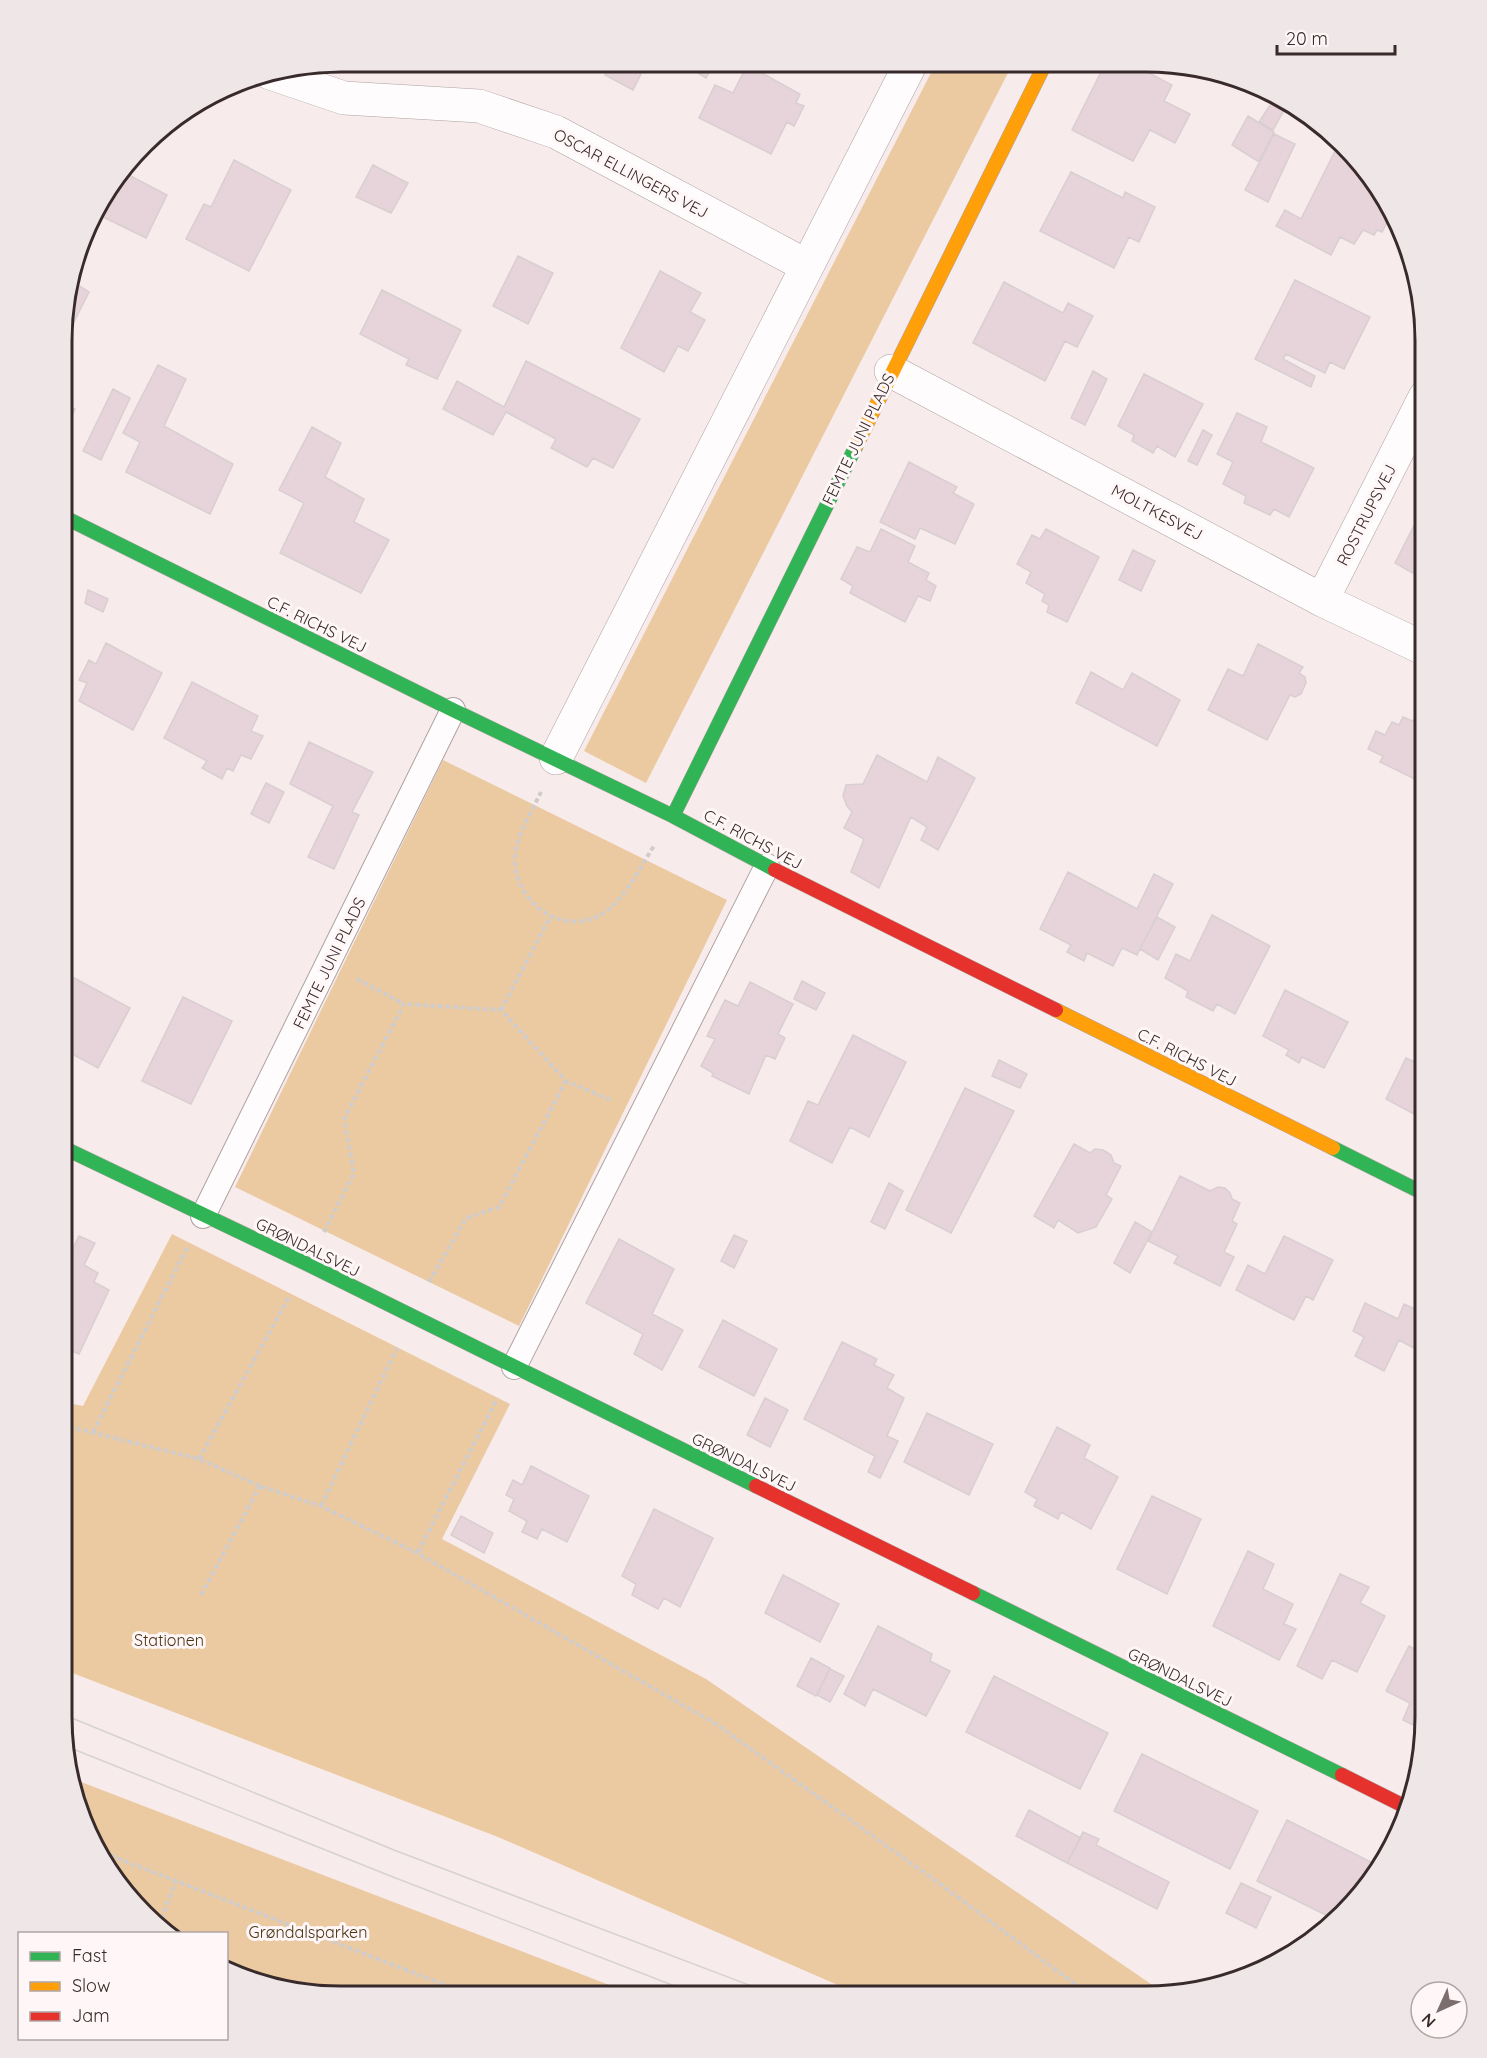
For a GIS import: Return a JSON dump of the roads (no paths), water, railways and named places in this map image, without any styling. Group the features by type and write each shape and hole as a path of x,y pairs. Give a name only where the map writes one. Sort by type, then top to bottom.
{"street":[{"path":"556,758 906,72"},
{"name":"FEMTE JUNI PLADS","path":"673,816 891,371 1041,72"},
{"name":"OSCAR ELLINGERS VEJ","path":"284,78 344,98 479,106 556,132 807,266"},
{"name":"MOLTKESVEJ","path":"891,371 1322,600 1415,644"},
{"name":"ROSTRUPSVEJ","path":"1322,600 1415,417"},
{"name":"C.F. RICHS VEJ","path":"72,521 673,816 767,866 1415,1189"},
{"name":"GRØNDALSVEJ","path":"72,1151 307,1264 1401,1804"}],"lane":[{"name":"FEMTE JUNI PLADS","path":"203,1216 453,710"},
{"path":"514,1367 767,866"}],"tram line":[{"path":"72,1718 394,1850 751,1986"},
{"path":"74,1749 393,1877 675,1986"}],"park label":[{"name":"Stationen","path":"169,1640"},
{"name":"Grøndalsparken","path":"308,1932"}]}
